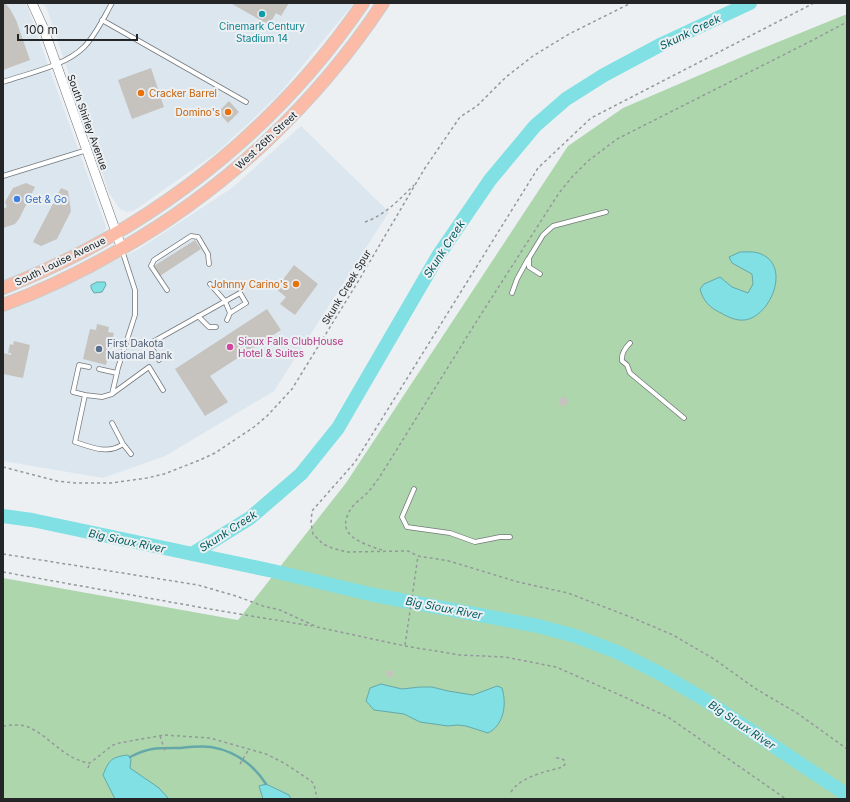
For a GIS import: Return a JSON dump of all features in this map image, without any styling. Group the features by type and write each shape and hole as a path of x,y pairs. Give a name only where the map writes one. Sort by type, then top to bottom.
{"main road":[{"name":"West 26th Street","path":"117,234 174,197 197,180 257,129 280,106 316,65 351,21 363,3"},
{"name":"West 26th Street","path":"122,249 183,210 219,183 268,141 292,117 329,75 364,31 383,3"},
{"name":"South Louise Avenue","path":"3,288 45,270 117,234"},
{"name":"South Louise Avenue","path":"3,305 33,294 68,278 122,249"}],"street":[{"name":"South Shirley Avenue","path":"32,3 43,27 122,249"}],"lane":[{"path":"3,82 56,64 75,54 85,46 112,3"},
{"path":"102,20 246,102"},
{"path":"3,176 86,150"},
{"path":"512,293 517,279 543,235 553,226 606,212"},
{"path":"167,290 151,266 154,260 191,236 198,237 208,254 209,264"},
{"path":"112,394 133,321 136,300 135,290 122,249"},
{"path":"529,258 529,267 540,274"},
{"path":"210,284 225,301 230,313"},
{"path":"159,360 149,344 240,293 246,303 230,313 227,320"},
{"path":"198,316 209,327 216,327"},
{"path":"630,343 625,348 621,357 622,361 627,365 630,373 684,418"},
{"path":"89,367 79,365 73,392 85,395 102,396 112,394 149,367 163,390"},
{"path":"99,370 117,373"},
{"path":"85,395 75,442 108,450 118,448 123,444"},
{"path":"112,423 123,444 131,454"},
{"path":"414,489 402,517 408,527 450,533 475,542 500,537 510,537"}],"path":[{"name":"Skunk Creek Spur","path":"3,467 57,481 75,483 111,483 147,478 164,474 215,453 254,427 267,416 292,388 359,280 417,182 460,117 477,106 501,82 548,46 631,3"},
{"path":"814,3 591,118 538,168 355,462 312,511 311,523 313,534 323,544 332,548 347,552 408,551 418,556 448,561 518,582 568,593 633,618 673,635 714,659 756,689 797,713 847,749"},
{"path":"384,551 354,539 346,530 348,516 354,505 366,494 379,478 546,212 559,192 572,177 617,139 811,42 847,22"},
{"path":"365,222 373,220 387,210 417,182"},
{"path":"3,554 198,585 280,610 317,627"},
{"path":"405,646 416,581 418,556"},
{"path":"3,572 317,627 405,646 460,655 504,657 556,667 668,717 786,799"},
{"path":"3,726 19,725 28,727 60,750 73,757 90,763"},
{"path":"160,736 165,752"},
{"path":"88,768 90,763 113,745 119,743 160,736 192,736 210,738 274,757 311,780 314,784 317,799"},
{"path":"240,764 249,749"},
{"path":"511,792 515,785 524,780 549,770 563,767 565,764 564,760 560,758 553,758"}],"shaded area":[{"path":"3,3 25,3 27,6 106,227 104,233 25,273 3,281"},
{"path":"43,3 354,3 280,93 251,121 216,153 135,210 127,212 120,209 109,193 47,9"},
{"path":"301,126 389,212 274,391 165,456 103,478 3,461 3,311 92,272 139,249 232,188"}],"green space":[{"path":"847,14 847,799 3,799 3,578 238,620 346,483 568,146 623,108"}],"water":[{"path":"740,252 758,253 770,260 775,269 776,279 774,290 763,310 754,317 745,320 738,320 726,316 714,309 705,301 700,289 704,284 720,277 732,287 748,293 753,284 752,274 732,263 729,257"},
{"path":"97,282 105,282 106,285 102,292 94,293 91,285"},
{"path":"381,684 402,689 432,687 473,695 497,686 502,688 504,701 503,714 498,725 488,733 466,726 448,726 420,722 404,714 374,710 366,701 370,688"},
{"path":"128,755 131,759 130,768 159,788 169,799 115,799 103,775 111,760"},
{"path":"266,784 289,795 291,799 263,799 259,786"}],"building":[{"path":"3,3 5,3 10,9 16,20 30,60 3,70"},
{"name":"Cinemark Century Stadium 14","path":"232,3 289,3 281,16 276,13 269,25"},
{"name":"Cracker Barrel","path":"151,68 164,107 132,119 118,80"},
{"path":"229,101 239,112 228,123 218,112"},
{"path":"26,183 35,187 19,219 15,224 3,228 3,209 7,207 5,202 13,188"},
{"path":"61,188 68,191 71,211 57,239 41,246 33,242"},
{"path":"195,240 201,249 160,276 154,266"},
{"path":"294,265 318,284 295,315 280,304 286,297 276,289"},
{"path":"267,309 281,330 210,376 228,402 205,416 175,369"},
{"path":"97,324 109,327 108,332 114,333 106,365 83,359 90,329 96,330"},
{"path":"14,341 30,345 23,378 3,374 3,353 11,355 11,353 8,353 10,344 13,345"},
{"path":"563,396 569,401 563,407 558,402"},
{"path":"386,671 393,671 393,677 387,677"}],"waterway":[{"name":"Skunk Creek","path":"192,554 250,518 301,474 338,428 438,256 490,180 535,126 566,99 604,75 662,44 750,3"},
{"name":"Big Sioux River","path":"3,516 32,520 273,571 374,595 538,626 575,636 617,652 659,673 702,698 847,795"},
{"path":"130,757 143,751 154,749 211,747 236,755 255,770 266,784"}],"place":[{"name":"Cinemark Century Stadium 14","path":"262,14"},
{"name":"Cracker Barrel","path":"141,93"},
{"name":"Domino's","path":"228,112"},
{"name":"Get & Go","path":"17,199"},
{"name":"Johnny Carino's","path":"296,284"},
{"name":"Sioux Falls ClubHouse Hotel & Suites","path":"230,347"},
{"name":"First Dakota National Bank","path":"99,349"}]}
